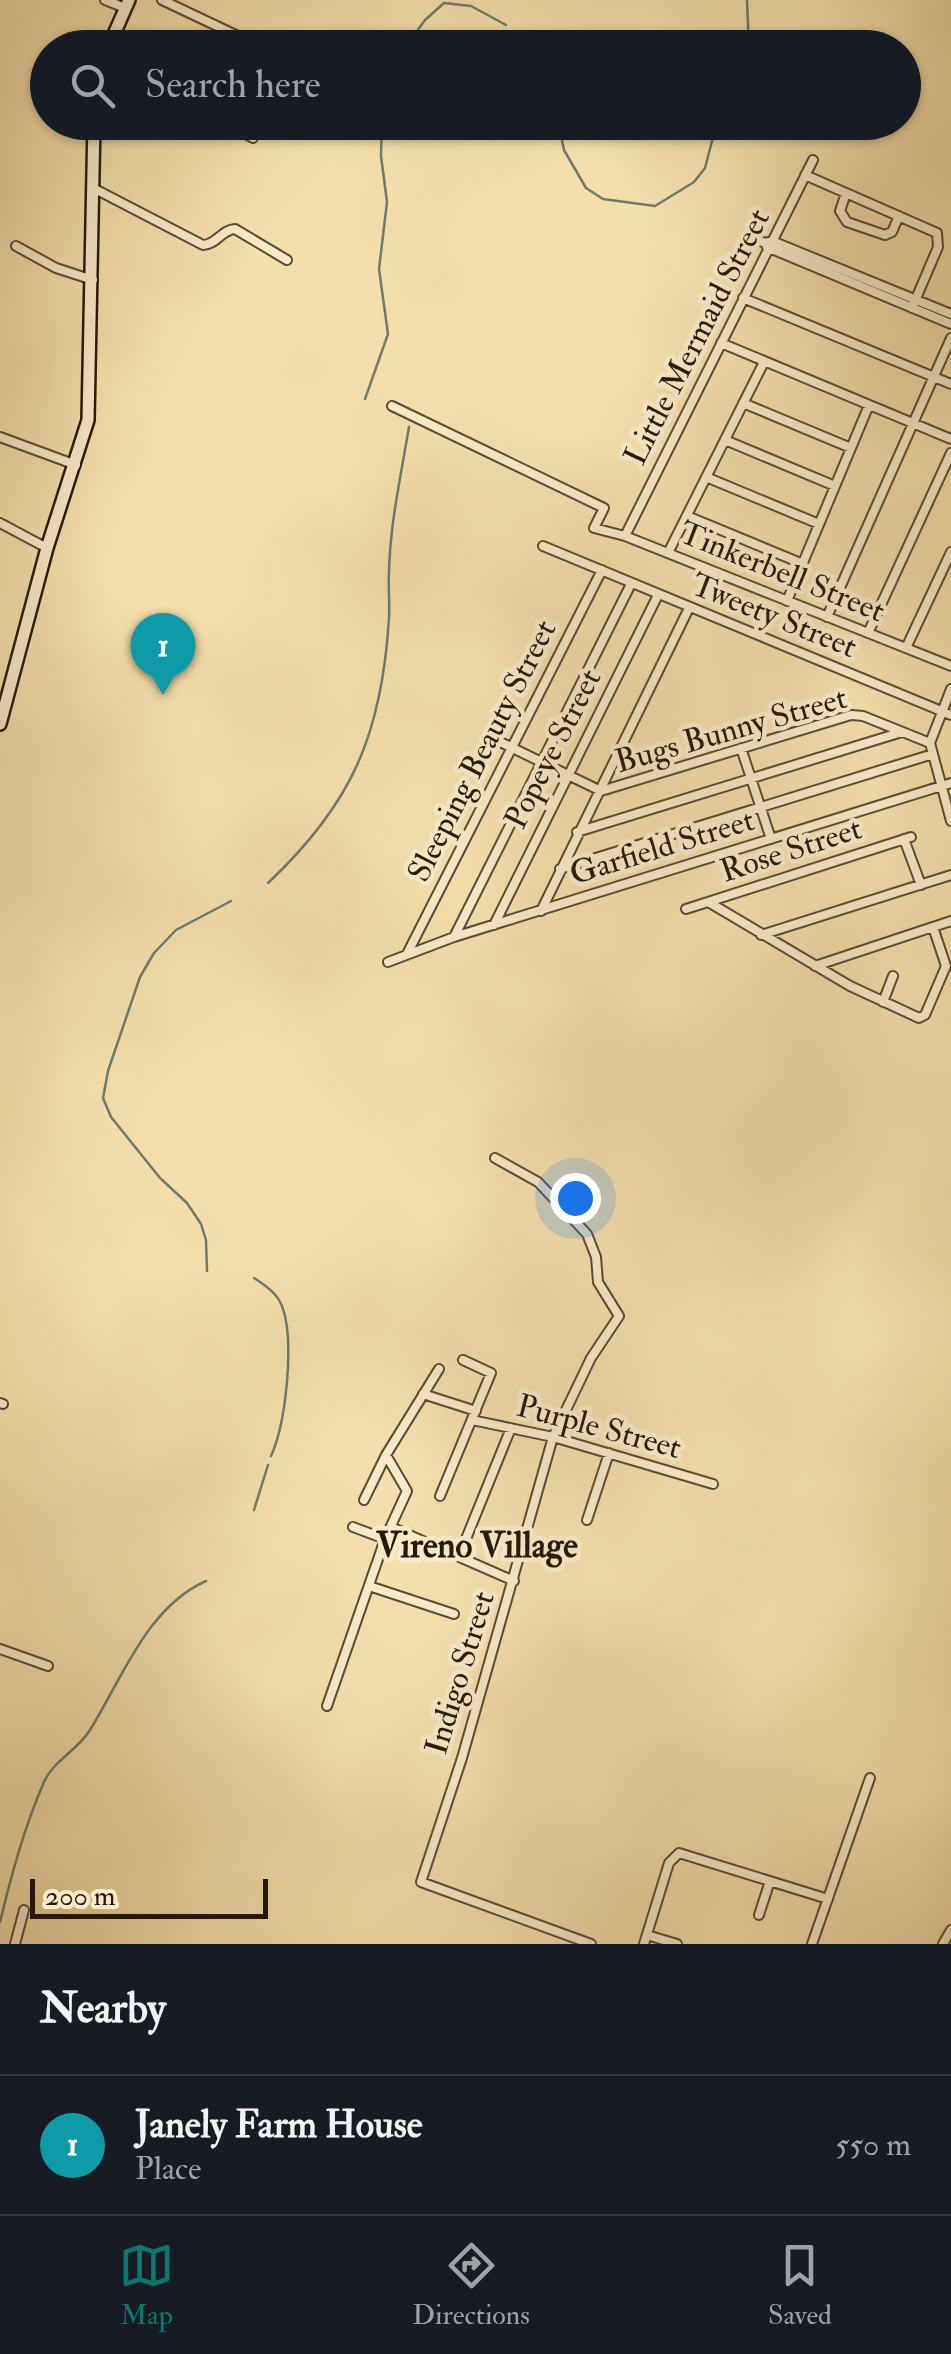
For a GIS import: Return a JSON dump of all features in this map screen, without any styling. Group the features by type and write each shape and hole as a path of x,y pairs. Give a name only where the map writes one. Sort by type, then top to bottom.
{"street":[{"path":"105,0 127,4 116,30"},
{"path":"162,0 225,30"},
{"path":"0,724 90,406 94,140"},
{"name":"Little Mermaid Street","path":"625,536 813,160"},
{"path":"806,175 935,231 939,238 914,304"},
{"path":"93,188 204,245 235,228 288,260"},
{"path":"841,216 846,193"},
{"path":"829,220 841,216"},
{"path":"841,216 847,222 889,234"},
{"path":"889,234 899,216"},
{"path":"889,234 894,246"},
{"path":"748,236 914,304 951,324"},
{"path":"16,246 56,268 92,280"},
{"path":"743,298 951,384"},
{"path":"914,304 951,314"},
{"path":"827,616 951,338"},
{"path":"720,343 951,439"},
{"path":"668,553 764,362"},
{"path":"743,403 851,448"},
{"path":"787,601 868,405"},
{"name":"Tinkerbell Street","path":"392,406 604,508 594,528 625,536 951,666"},
{"path":"0,437 76,465"},
{"path":"725,440 835,486"},
{"path":"868,633 951,452"},
{"path":"706,478 819,524"},
{"path":"687,516 802,564"},
{"path":"0,523 47,548"},
{"name":"Tweety Street","path":"543,546 947,714"},
{"path":"906,648 951,552"},
{"name":"Sleeping Beauty Street","path":"406,954 602,570"},
{"path":"454,937 631,584"},
{"name":"Popeye Street","path":"494,925 658,595"},
{"name":"Popeye Street","path":"541,910 689,608"},
{"path":"951,689 947,714 930,743 946,784 951,821"},
{"name":"Bugs Bunny Street","path":"492,738 597,790 613,789 855,714 930,743"},
{"path":"578,832 902,732"},
{"path":"741,748 771,839"},
{"path":"560,869 933,754"},
{"name":"Garfield Street","path":"388,962 454,937 946,784"},
{"name":"Rose Street","path":"686,909 908,838 921,885"},
{"path":"761,935 951,876"},
{"path":"710,903 815,966 917,1018 924,1017 946,966 933,927"},
{"path":"815,966 951,921"},
{"path":"884,1002 893,976"},
{"name":"Indigo Street","path":"495,1158 538,1182 587,1234 596,1257 598,1282 619,1316 598,1346 553,1437 462,1758 421,1882 560,1933"},
{"path":"440,1496 492,1372 463,1360"},
{"path":"364,1500 386,1455 439,1370"},
{"name":"Purple Street","path":"424,1394 511,1428 713,1484"},
{"path":"459,1556 511,1428"},
{"path":"587,1520 608,1453"},
{"path":"328,1706 386,1539 407,1491 386,1455"},
{"path":"391,1526 514,1580"},
{"path":"353,1528 386,1539"},
{"path":"369,1586 454,1614"},
{"path":"0,1649 48,1666"},
{"path":"812,1944 870,1778"},
{"path":"678,1944 645,1940 669,1863 676,1854 828,1900"},
{"path":"759,1915 770,1881"},
{"path":"15,1944 24,1910"},
{"path":"943,1944 951,1930"},
{"path":"555,1944 560,1933 591,1944"}],"waterway":[{"path":"747,0 748,30"},
{"path":"418,30 444,3 471,6 506,25"},
{"path":"365,399 388,334 379,269 387,202 381,140"},
{"path":"562,140 586,188 603,199 655,206 694,182 705,168 712,140"},
{"path":"268,883 321,825 341,795 370,732 385,659 391,536 409,427"},
{"path":"207,1271 201,1224 111,1117 103,1098 108,1071 140,977 154,953 176,930 231,901"},
{"path":"254,1278 280,1301 288,1339 284,1403 271,1456"},
{"path":"254,1510 268,1465"},
{"path":"0,1922 24,1834 48,1774 90,1730 152,1626 167,1608 206,1581"}],"place":[{"name":"Janely Farm House","path":"163,695"}],"district":[{"name":"Vireno Village","path":"477,1546"}]}
